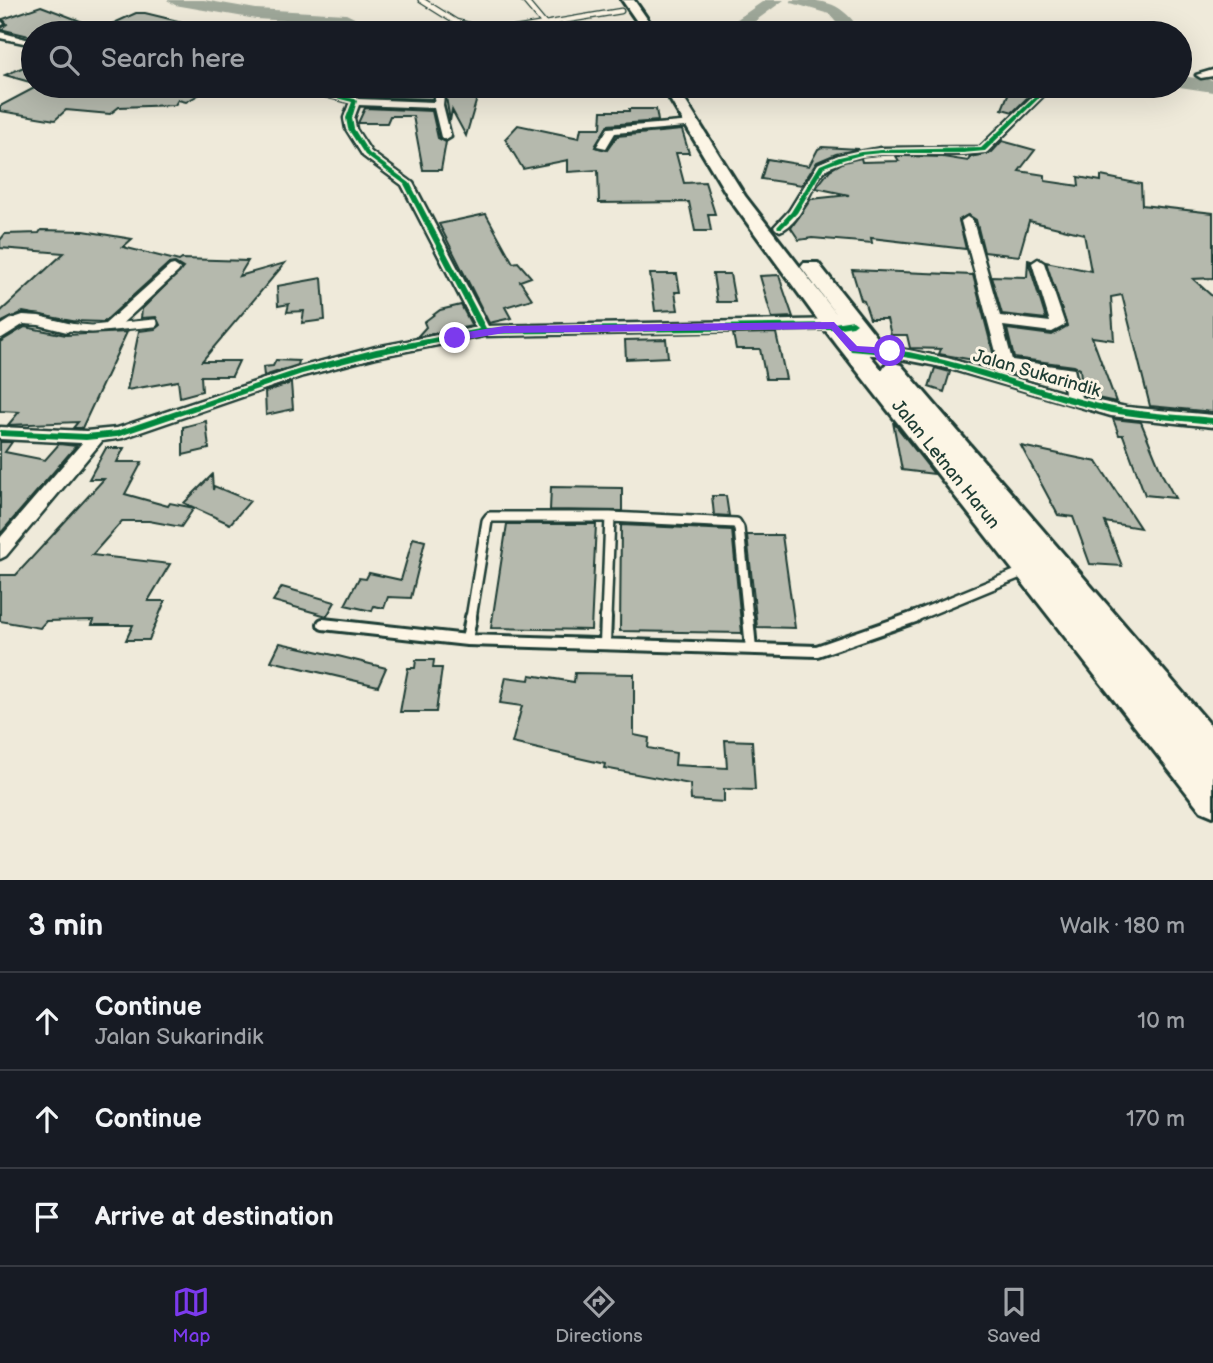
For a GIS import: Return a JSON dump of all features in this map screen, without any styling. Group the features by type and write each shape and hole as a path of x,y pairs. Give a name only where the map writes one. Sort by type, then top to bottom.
{"main road":[{"path":"624,7 638,21"},
{"name":"Jalan Letnan Harun","path":"677,98 738,198 864,349 1213,754"},
{"name":"Jalan Letnan Harun","path":"693,98 754,194 780,227 843,324"},
{"name":"Jalan Letnan Harun","path":"864,349 1030,569 1213,799"}],"street":[{"path":"0,35 21,40"},
{"path":"1201,75 1213,73"},
{"path":"350,98 355,103 438,105"},
{"path":"439,98 438,105 446,136"},
{"path":"780,227 794,213 822,166 901,150 983,150 1036,98"},
{"path":"355,103 349,118 351,129 367,154 407,183 484,331"},
{"path":"602,146 612,130 693,124"},
{"path":"967,221 1006,363 1013,367 1069,373 1074,400"},
{"path":"994,320 1052,327 1058,325 1038,263"},
{"path":"110,327 174,269"},
{"path":"0,334 10,324 23,318 67,327"},
{"path":"0,433 117,434 222,397 351,359 484,331 843,324"},
{"name":"Jalan Sukarindik","path":"864,349 998,376 1125,413 1213,421"},
{"path":"0,551 98,435"}],"lane":[{"path":"421,0 430,2 450,18 458,21"},
{"path":"524,0 542,21"},
{"path":"563,21 624,7"},
{"path":"67,327 154,323"},
{"path":"467,640 487,521 491,517 610,517 736,523 739,528 751,649"},
{"path":"605,644 610,517"},
{"path":"323,624 467,640 817,651 890,627 1030,569"}],"building":[{"path":"41,6 80,21 21,21 21,34 0,29 7,24 3,19"},
{"path":"136,13 178,21 118,21"},
{"path":"21,68 21,80 5,75"},
{"path":"21,95 21,98 193,98 186,102 178,100 175,105 119,107 110,114 66,110 55,120 0,111 0,106"},
{"path":"446,98 477,98 466,136 452,110 450,121"},
{"path":"1006,98 1027,98 1013,112 1002,109"},
{"path":"365,108 432,111 438,138 446,142 441,170 423,170 413,116 390,116 387,123 358,123"},
{"path":"656,109 658,121 608,125 595,147 607,150 617,136 682,130 689,153 676,153 684,183 705,182 715,214 708,214 711,231 695,231 689,202 599,203 598,170 568,172 568,160 523,169 505,139 518,125 579,138 581,128 601,128 602,111"},
{"path":"1002,141 1035,150 1019,171 1045,175 1045,181 1079,186 1078,177 1101,181 1101,176 1141,184 1142,205 1213,213 1213,278 1193,279 1213,297 1213,412 1150,406 1122,295 1111,297 1114,340 1092,337 1116,402 1083,395 1080,369 1074,366 1014,358 1007,329 1052,335 1067,326 1046,262 1091,271 1084,234 1029,221 1019,256 984,252 976,220 968,215 959,220 966,249 871,238 872,243 812,238 799,240 791,228 811,199 849,195 816,188 830,170 844,162 861,158 862,162 899,161 896,156 943,157 968,161 970,157 991,153"},
{"path":"818,149 859,149 817,162 802,185 761,179 767,159 809,166"},
{"path":"486,214 513,263 518,262 531,277 520,281 532,299 505,307 511,318 489,323 439,224"},
{"path":"41,230 84,231 132,239 123,247 179,261 248,261 239,276 285,263 202,361 239,361 232,376 201,376 202,391 180,397 178,381 127,390 139,331 155,329 160,325 156,317 141,318 142,309 183,268 175,263 168,264 104,322 72,321 23,312 0,323 0,312 64,253 0,248 0,240 5,234 39,233"},
{"path":"1028,260 1031,261 1029,264 1046,319 1002,314 991,276 1027,277"},
{"path":"852,270 973,275 996,364 1001,367 984,366 979,361 939,354 941,349 910,348 907,335 891,335 887,319 870,319"},
{"path":"650,274 677,274 680,292 675,292 678,310 655,311"},
{"path":"713,274 730,274 735,302 717,302"},
{"path":"779,275 793,317 772,318 760,276"},
{"path":"322,278 325,320 302,323 304,311 287,312 289,304 278,306 277,286"},
{"path":"461,305 472,326 417,337 426,327 424,322 440,310"},
{"path":"25,327 66,335 127,332 82,428 73,428 78,422 8,425 19,412 0,411 0,342"},
{"path":"776,333 786,379 766,379 760,349 736,349 733,334"},
{"path":"666,339 668,357 626,359 625,340"},
{"path":"276,360 299,361 298,365 264,376 263,367 273,366"},
{"path":"935,368 950,372 944,392 929,387"},
{"path":"291,383 293,409 266,415 265,392"},
{"path":"1113,419 1141,422 1175,498 1145,495 1123,435 1119,435"},
{"path":"206,421 209,449 183,455 183,427"},
{"path":"893,422 934,474 902,470"},
{"path":"0,442 12,442 5,452 45,460 59,444 76,446 0,534"},
{"path":"1021,446 1097,462 1140,528 1105,522 1122,566 1090,564 1073,517 1058,515"},
{"path":"106,448 124,448 117,462 142,462 125,494 168,506 170,503 194,508 181,527 149,521 122,521 92,555 170,564 148,601 165,601 149,640 126,640 133,625 92,625 94,620 46,621 40,628 0,621 0,575 16,575 104,479 89,479"},
{"path":"212,475 213,490 214,486 250,501 230,524 184,503"},
{"path":"551,487 622,488 622,511 550,510"},
{"path":"712,496 726,496 729,516 714,515"},
{"path":"507,524 596,524 591,630 491,628"},
{"path":"621,525 732,530 742,633 620,631"},
{"path":"747,535 782,535 795,628 757,627"},
{"path":"413,538 425,541 411,598 388,597 384,608 374,606 372,611 345,605 359,578 366,579 369,573 401,580"},
{"path":"282,587 335,602 327,616 273,601"},
{"path":"280,643 386,668 378,686 271,661"},
{"path":"416,660 434,660 433,668 442,668 436,712 400,712 408,668 415,668"},
{"path":"575,673 634,674 634,735 649,738 648,748 676,753 675,765 727,768 725,740 752,741 755,790 724,789 724,802 691,800 690,784 604,768 605,764 512,743 522,706 500,703 506,677 529,680 530,675 574,682"}],"waterway":[{"path":"175,0 256,14 349,21"},
{"path":"745,21 776,0"},
{"path":"798,0 835,10 844,21"},
{"path":"1192,83 1213,86"}],"cycle path":[{"path":"344,98 355,102 349,118 351,129 367,154 407,183 484,331"},
{"path":"780,227 794,213 822,166 841,158 881,151 983,150 1036,98"},
{"path":"0,433 86,437 117,434 300,372 376,352 484,331 834,326 853,323"},
{"path":"854,349 885,351 947,363 1111,410 1213,421"}],"route":[{"path":"455,338 484,331 504,330 834,326 854,349 890,351"}]}
